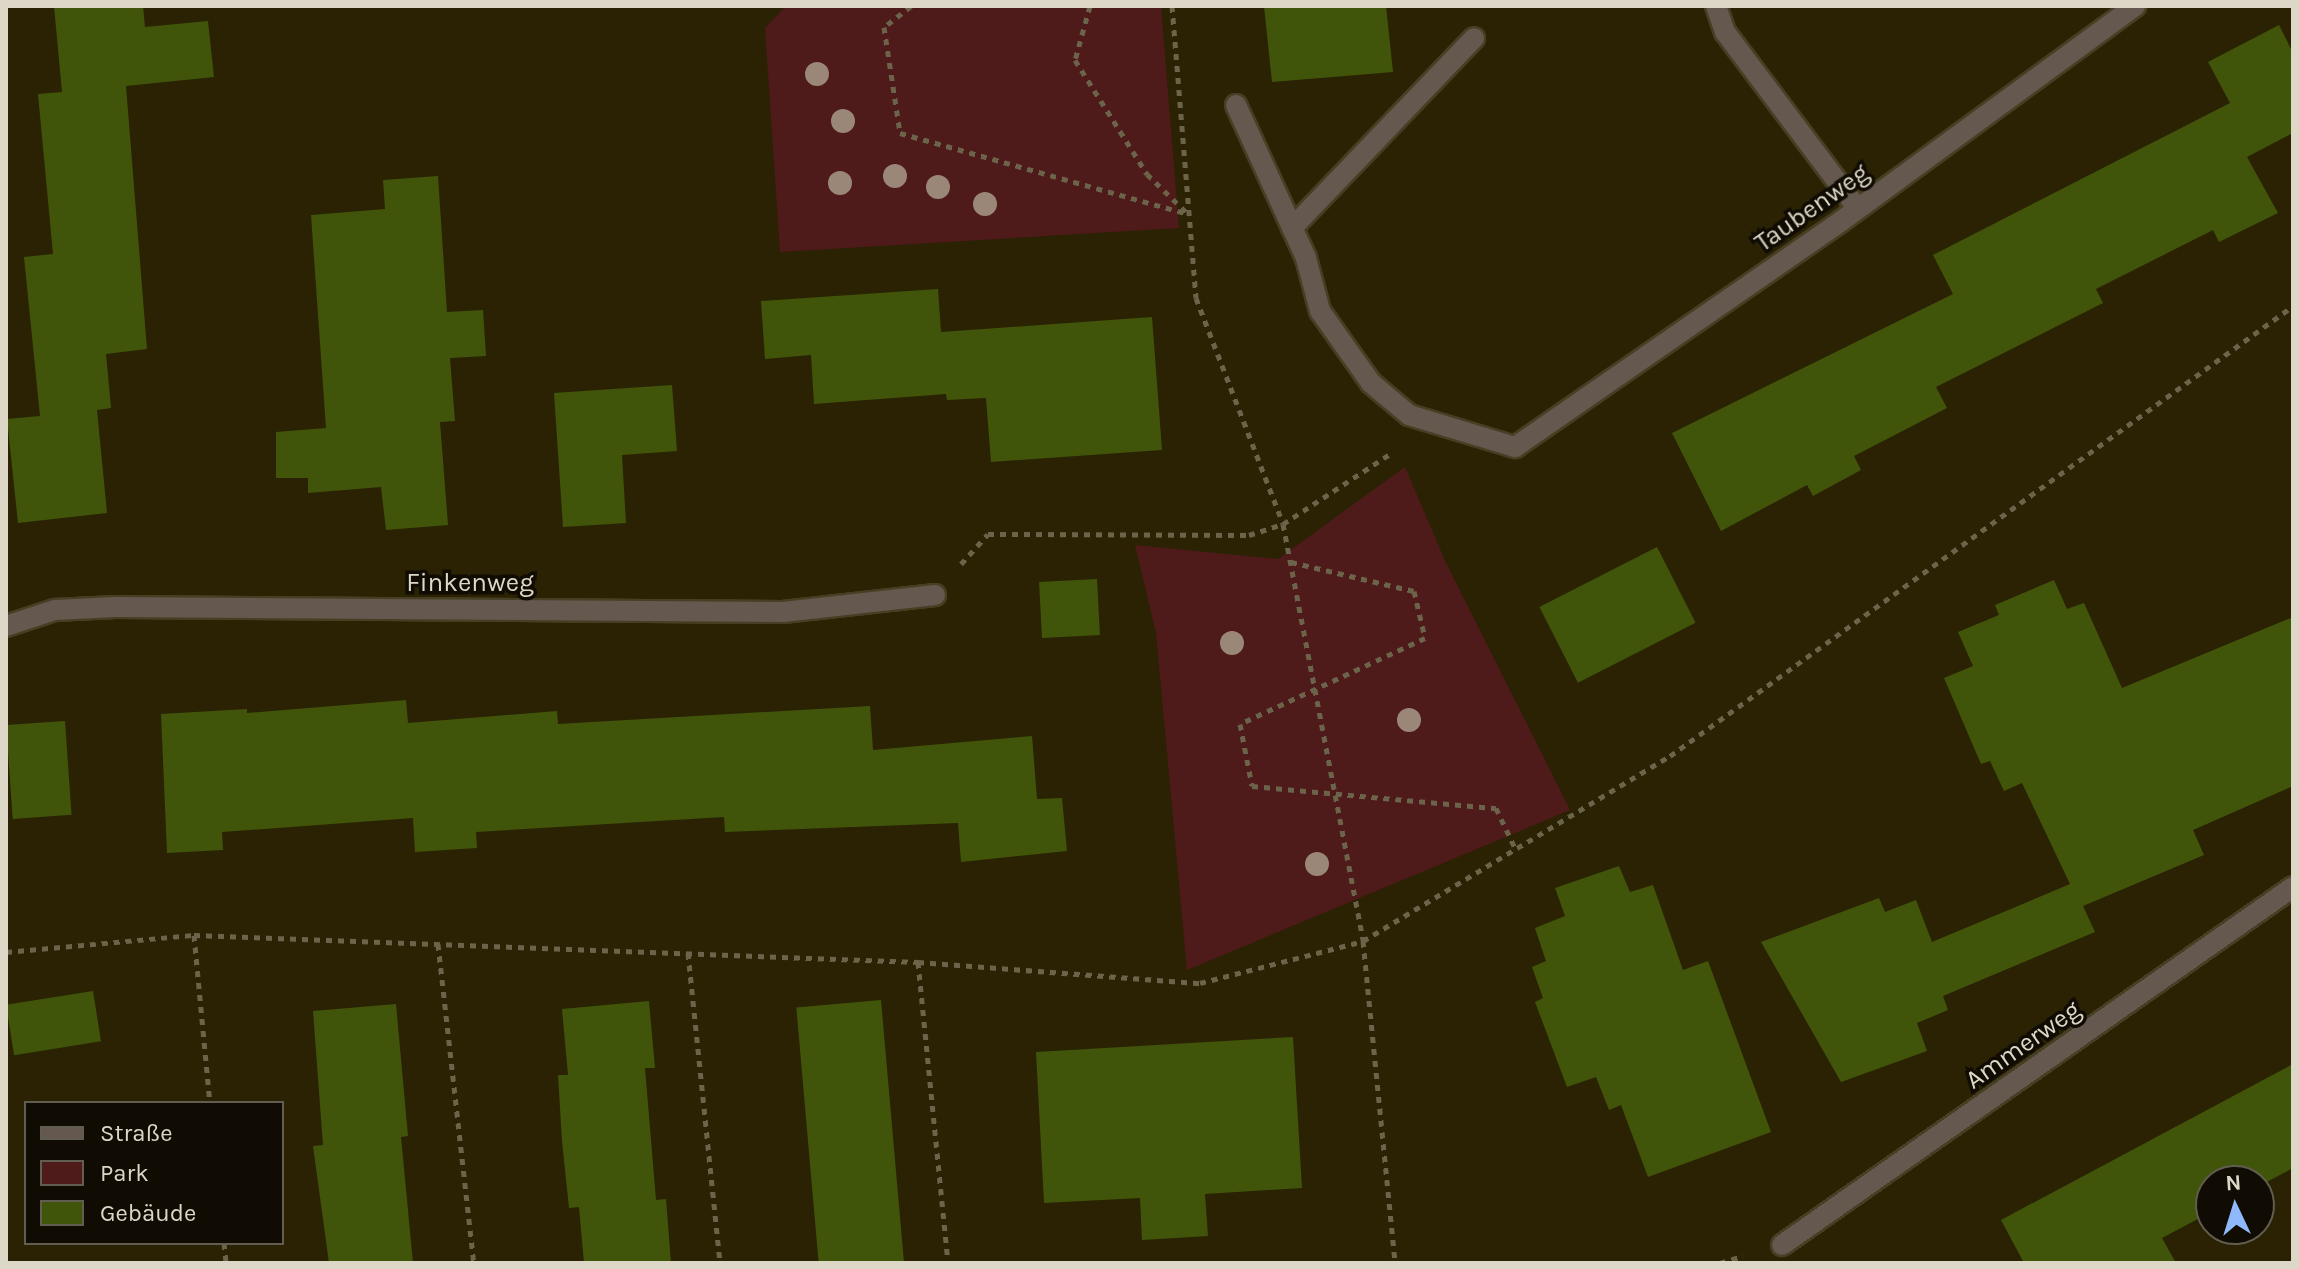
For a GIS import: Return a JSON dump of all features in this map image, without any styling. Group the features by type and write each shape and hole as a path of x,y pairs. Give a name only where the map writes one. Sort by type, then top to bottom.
{"street":[{"path":"1716,6 1725,32 1858,209"},
{"name":"Taubenweg","path":"1292,228 1320,311 1371,383 1409,415 1515,447 1858,209 2135,6"},
{"path":"1236,105 1292,228 1474,38"},
{"name":"Finkenweg","path":"6,626 55,610 115,607 783,612 935,595"},
{"name":"Ammerweg","path":"1782,1245 2293,887"}],"path":[{"path":"911,6 884,27 900,133 1189,214"},
{"path":"1090,6 1075,60 1147,174 1189,214"},
{"path":"1172,6 1196,298 1283,524 1291,562 1363,941 1395,1263"},
{"path":"6,952 194,935 918,962 1200,983 1363,941 1670,756 2293,306"},
{"path":"935,595 988,534 1249,535 1283,524 1383,455"},
{"path":"1291,562 1414,591 1425,638 1240,724 1252,786 1496,808 1515,848"},
{"path":"194,935 210,1101"},
{"path":"438,944 474,1263"},
{"path":"688,953 720,1263"},
{"path":"918,962 948,1263"}],"green space":[{"path":"786,6 1161,6 1179,228 780,252 765,28"},
{"path":"1405,467 1446,563 1570,810 1187,970 1156,633 1135,545 1278,559"}],"building":[{"path":"54,6 143,6 145,27 208,21 214,77 126,86 147,349 106,354 111,408 97,410 107,513 18,523 7,419 40,416 24,257 53,254 38,94 62,92"},
{"path":"1264,6 1386,6 1393,72 1272,82"},
{"path":"2279,25 2293,53 2293,133 2247,157 2278,213 2219,242 2213,230 2096,289 2103,303 1936,387 1947,408 1854,456 1861,470 1813,496 1807,485 1721,531 1672,433 1953,294 1933,255 2230,103 2208,62"},
{"path":"438,176 447,312 483,310 486,356 450,358 455,421 440,422 448,525 386,530 381,487 308,493 308,478 276,478 276,432 326,428 311,215 385,209 383,180"},
{"path":"938,289 941,332 1152,317 1162,450 991,462 986,398 947,400 946,394 814,404 811,355 765,359 761,301"},
{"path":"672,385 677,451 622,455 626,523 563,527 554,393"},
{"path":"1657,547 1696,623 1578,683 1539,607"},
{"path":"1097,579 1100,635 1042,638 1039,582"},
{"path":"2054,580 2067,609 2084,603 2122,688 2293,617 2293,786 2193,830 2204,855 2083,906 2095,932 1943,996 1948,1010 1917,1023 1927,1051 1841,1082 1761,942 1879,898 1885,912 1916,900 1932,942 2070,884 2022,783 2004,791 1990,761 1981,764 1944,678 1973,666 1958,632 1999,615 1995,605"},
{"path":"406,700 408,723 557,711 558,724 870,706 873,750 1032,736 1037,799 1062,798 1067,851 961,862 958,823 725,832 724,817 476,832 477,848 415,852 413,818 222,832 223,850 167,853 161,714 247,709 247,713"},
{"path":"65,721 72,815 13,819 6,725"},
{"path":"1619,866 1630,892 1653,885 1683,970 1708,961 1771,1132 1648,1177 1621,1105 1609,1110 1596,1077 1567,1087 1535,1002 1543,998 1532,967 1546,961 1535,928 1565,916 1555,888"},
{"path":"93,991 101,1041 14,1055 6,1005"},
{"path":"881,1000 904,1263 819,1263 796,1007"},
{"path":"649,1001 655,1068 645,1068 656,1200 666,1199 671,1263 584,1263 579,1207 569,1208 562,1141 558,1075 568,1075 562,1009"},
{"path":"396,1004 408,1136 401,1137 413,1263 329,1263 313,1146 323,1145 313,1011"},
{"path":"1293,1037 1302,1188 1205,1194 1208,1236 1142,1240 1140,1198 1044,1203 1036,1052"},
{"path":"2293,1064 2293,1168 2275,1178 2275,1165 2195,1165 2195,1220 2162,1238 2176,1263 2024,1263 2001,1220"}]}
